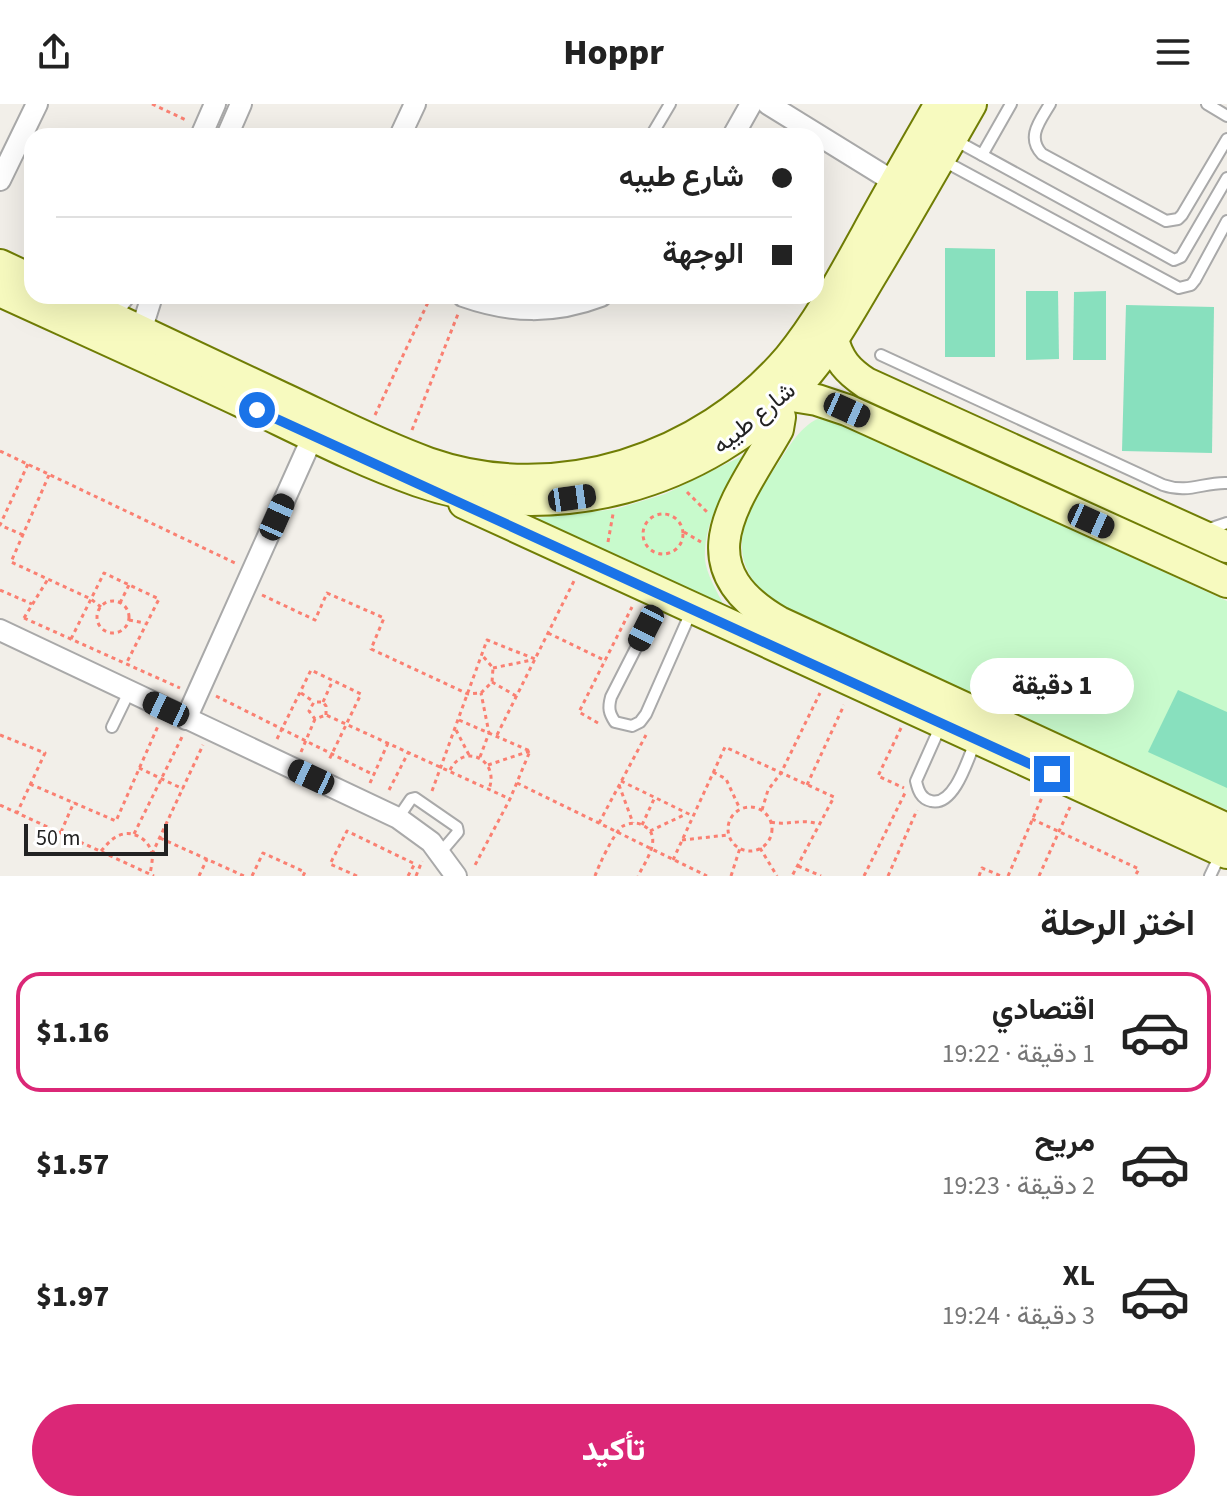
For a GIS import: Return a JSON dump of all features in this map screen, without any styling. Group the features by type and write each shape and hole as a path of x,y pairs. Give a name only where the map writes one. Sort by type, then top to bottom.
{"street":[{"path":"204,128 215,104"},
{"path":"230,128 241,104"},
{"path":"404,128 415,104"},
{"path":"738,128 751,104"},
{"path":"768,104 807,128"},
{"name":"شارع طيبه","path":"84,304 109,315 143,344 313,436 419,482 464,493 510,499 603,494 657,479 696,462 732,441 781,400 833,339 907,189 940,104"},
{"name":"شارع طيبه","path":"143,344 428,463 513,478 542,478 613,469 655,456 682,443 733,412 756,393 789,357 907,189 946,148 971,104"},
{"path":"24,128 35,105"},
{"path":"0,180 24,129"},
{"path":"824,138 907,189"},
{"path":"0,265 24,276"},
{"name":"شارع طيبه","path":"0,291 24,296"},
{"name":"شارع طيبه","path":"59,304 109,315"},
{"path":"143,344 150,304"},
{"path":"490,304 510,310 543,311 578,304"},
{"path":"833,339 836,353 844,365 866,383 1227,547"},
{"path":"1222,852 764,614 738,590 729,575 723,534 731,510 778,429 781,400 817,400 847,410 1227,582"},
{"path":"188,720 313,436"},
{"path":"419,482 594,570 663,595 1222,852"},
{"path":"10,627 129,692 169,700 188,720 402,812 465,872"}],"lane":[{"path":"656,128 670,104"},
{"path":"982,155 1011,104"},
{"path":"1050,104 1034,132 1036,147 1042,154 1166,221 1182,215 1227,139"},
{"path":"1207,104 1227,116"},
{"path":"946,148 982,155 1174,260 1181,257 1227,178"},
{"path":"946,148 1179,288 1195,280 1227,221"},
{"path":"881,355 1163,485 1184,490 1227,483"},
{"path":"1197,534 1227,523"},
{"path":"663,595 608,706 615,722 623,726 640,722 646,714 693,609"},
{"path":"112,727 129,692"},
{"path":"942,723 916,781 923,797 931,801 948,797 976,739"},
{"path":"402,812 414,798 458,830 441,852"}],"path":[{"path":"152,104 195,128"},
{"path":"364,436 427,304"},
{"path":"403,452 461,304"},
{"path":"0,451 252,570"},
{"path":"23,535 0,525 28,464"},
{"path":"49,475 11,562 91,599 101,607"},
{"path":"685,490 723,534"},
{"path":"496,736 548,633 594,570 609,537 616,505"},
{"path":"654,506 662,514 676,518 684,532 679,547 665,555 649,549 643,535 648,521 662,514"},
{"path":"71,639 104,573 159,599 126,664"},
{"path":"10,627 24,618 48,579"},
{"path":"120,603 129,585"},
{"path":"0,590 32,604"},
{"path":"260,594 315,620 327,593 384,618 371,649 468,694 481,693 492,682 493,668 482,655"},
{"path":"110,602 120,603 128,610 129,620 122,631 103,630 97,619 101,607 110,602"},
{"path":"24,618 180,688"},
{"path":"129,620 147,623"},
{"path":"548,633 606,661"},
{"path":"426,805 487,640 535,659"},
{"path":"493,668 535,659"},
{"path":"273,746 311,670 361,694 324,769"},
{"path":"323,702 333,680"},
{"path":"30,784 116,821 169,700 185,682"},
{"path":"492,682 517,696"},
{"path":"216,704 218,688"},
{"path":"762,810 768,790 781,773 822,688"},
{"path":"300,692 314,702 323,702"},
{"path":"480,757 489,733 481,693"},
{"path":"216,696 374,775"},
{"path":"807,785 847,699"},
{"path":"314,702 309,711 315,719"},
{"path":"323,702 326,715"},
{"path":"236,718 241,708"},
{"path":"298,757 315,719 326,715 510,799"},
{"path":"134,834 188,720"},
{"path":"459,720 530,751"},
{"path":"864,876 907,789 878,776 903,723"},
{"path":"456,729 469,755"},
{"path":"152,854 210,730"},
{"path":"0,735 45,753 17,813"},
{"path":"367,789 388,743"},
{"path":"673,860 691,814 725,747 834,797 792,876"},
{"path":"488,765 530,751"},
{"path":"465,872 510,799 530,751"},
{"path":"402,812 385,797 408,753"},
{"path":"450,770 460,757 480,757 492,772 489,789"},
{"path":"139,768 183,789"},
{"path":"713,772 726,779 740,809"},
{"path":"1008,876 1052,774"},
{"path":"517,783 707,876"},
{"path":"633,823 620,783 691,814"},
{"path":"1039,876 1079,786"},
{"path":"642,825 655,797"},
{"path":"888,876 923,797"},
{"path":"60,833 74,802"},
{"path":"0,805 101,852 152,875 152,854 145,840 134,834 116,836 101,852"},
{"path":"771,822 770,837 760,848 740,848 728,835 729,820 740,809 747,807 762,810 771,822 778,824 804,820 819,825"},
{"path":"650,831 691,814"},
{"path":"1032,819 1139,869 1135,876"},
{"path":"595,876 617,833 633,823 650,831 653,840 652,849 638,876"},
{"path":"357,876 330,864 347,831 415,864"},
{"path":"682,840 728,835"},
{"path":"160,838 244,876"},
{"path":"731,876 740,848"},
{"path":"760,848 777,876"},
{"path":"252,876 263,853 305,872 303,876"},
{"path":"408,876 420,856 422,863 416,876"},
{"path":"199,876 207,859"},
{"path":"798,866 821,876"},
{"path":"979,876 982,868 1001,876"},
{"path":"692,876 695,870"}],"green space":[{"path":"945,248 995,249 995,357 945,357"},
{"path":"1026,291 1058,291 1059,359 1026,360"},
{"path":"1106,291 1106,360 1073,360 1074,292"},
{"path":"1126,305 1214,307 1212,453 1122,451"},
{"path":"817,419 836,421 1227,601 1227,810 785,608 759,587 747,569 742,553 742,538 751,507 799,433"},
{"path":"746,454 718,504 705,545 708,571 724,606 536,518 616,509 665,494"},
{"path":"1178,690 1227,712 1227,788 1148,752"}],"route":[{"path":"257,410 1052,774"}]}
